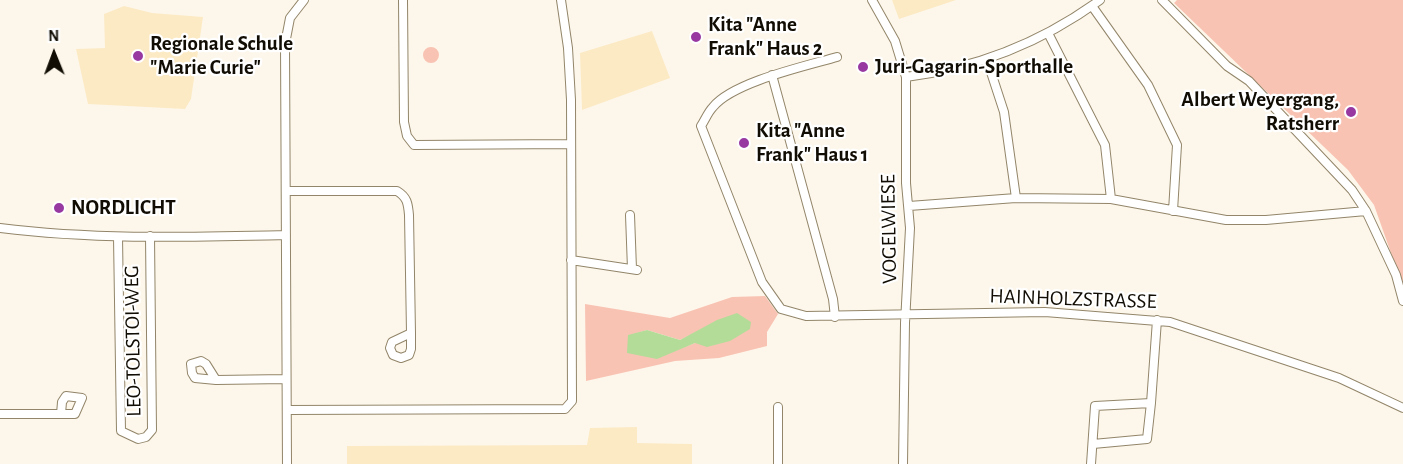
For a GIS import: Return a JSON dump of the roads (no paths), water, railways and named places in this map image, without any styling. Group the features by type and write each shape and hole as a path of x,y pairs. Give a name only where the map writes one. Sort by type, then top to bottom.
{"street":[{"path":"287,464 286,32 290,18 304,0"},
{"path":"402,0 404,122 407,136 414,145 571,144"},
{"path":"287,410 565,409 572,401 570,72 561,0"},
{"name":"VOGELWIESE","path":"873,0 895,41 906,78 909,273 905,315 903,464"},
{"path":"906,78 938,73 987,60 1048,33 1100,0"},
{"path":"1162,0 1227,66 1249,81 1306,138 1352,190 1366,211 1396,275 1403,301"},
{"path":"1092,6 1148,85 1177,145 1173,211"},
{"path":"1048,33 1105,146 1111,199"},
{"name":"HAINHOLZSTRASSE","path":"837,57 772,75 732,93 714,105 701,126 704,141 762,282 773,302 781,309 792,314 835,317 1045,312 1157,320 1291,360 1339,378 1403,408"},
{"path":"987,60 1004,112 1016,198"},
{"path":"772,75 833,299 835,317"},
{"path":"286,191 397,190 403,195 408,202 410,215 411,333"},
{"path":"909,206 1016,198 1111,199 1226,220 1266,220 1366,211"},
{"path":"571,260 635,269 630,215"},
{"path":"0,228 62,235 118,237 286,235"},
{"name":"LEO-TOLSTOI-WEG","path":"118,237 121,431 138,439 146,437 153,430 150,237"},
{"path":"1093,444 1147,439 1157,320"},
{"path":"216,380 286,379"},
{"path":"1090,464 1095,406 1151,403"},
{"path":"778,407 778,464"},
{"path":"0,414 61,414"}],"place":[{"name":"Kita \"Anne Frank\" Haus 2","path":"696,37"},
{"name":"Regionale Schule \"Marie Curie\"","path":"138,56"},
{"name":"Juri-Gagarin-Sporthalle","path":"863,67"},
{"name":"Albert Weyergang, Ratsherr","path":"1351,112"},
{"name":"Kita \"Anne Frank\" Haus 1","path":"744,143"},
{"name":"NORDLICHT","path":"59,208"}]}
